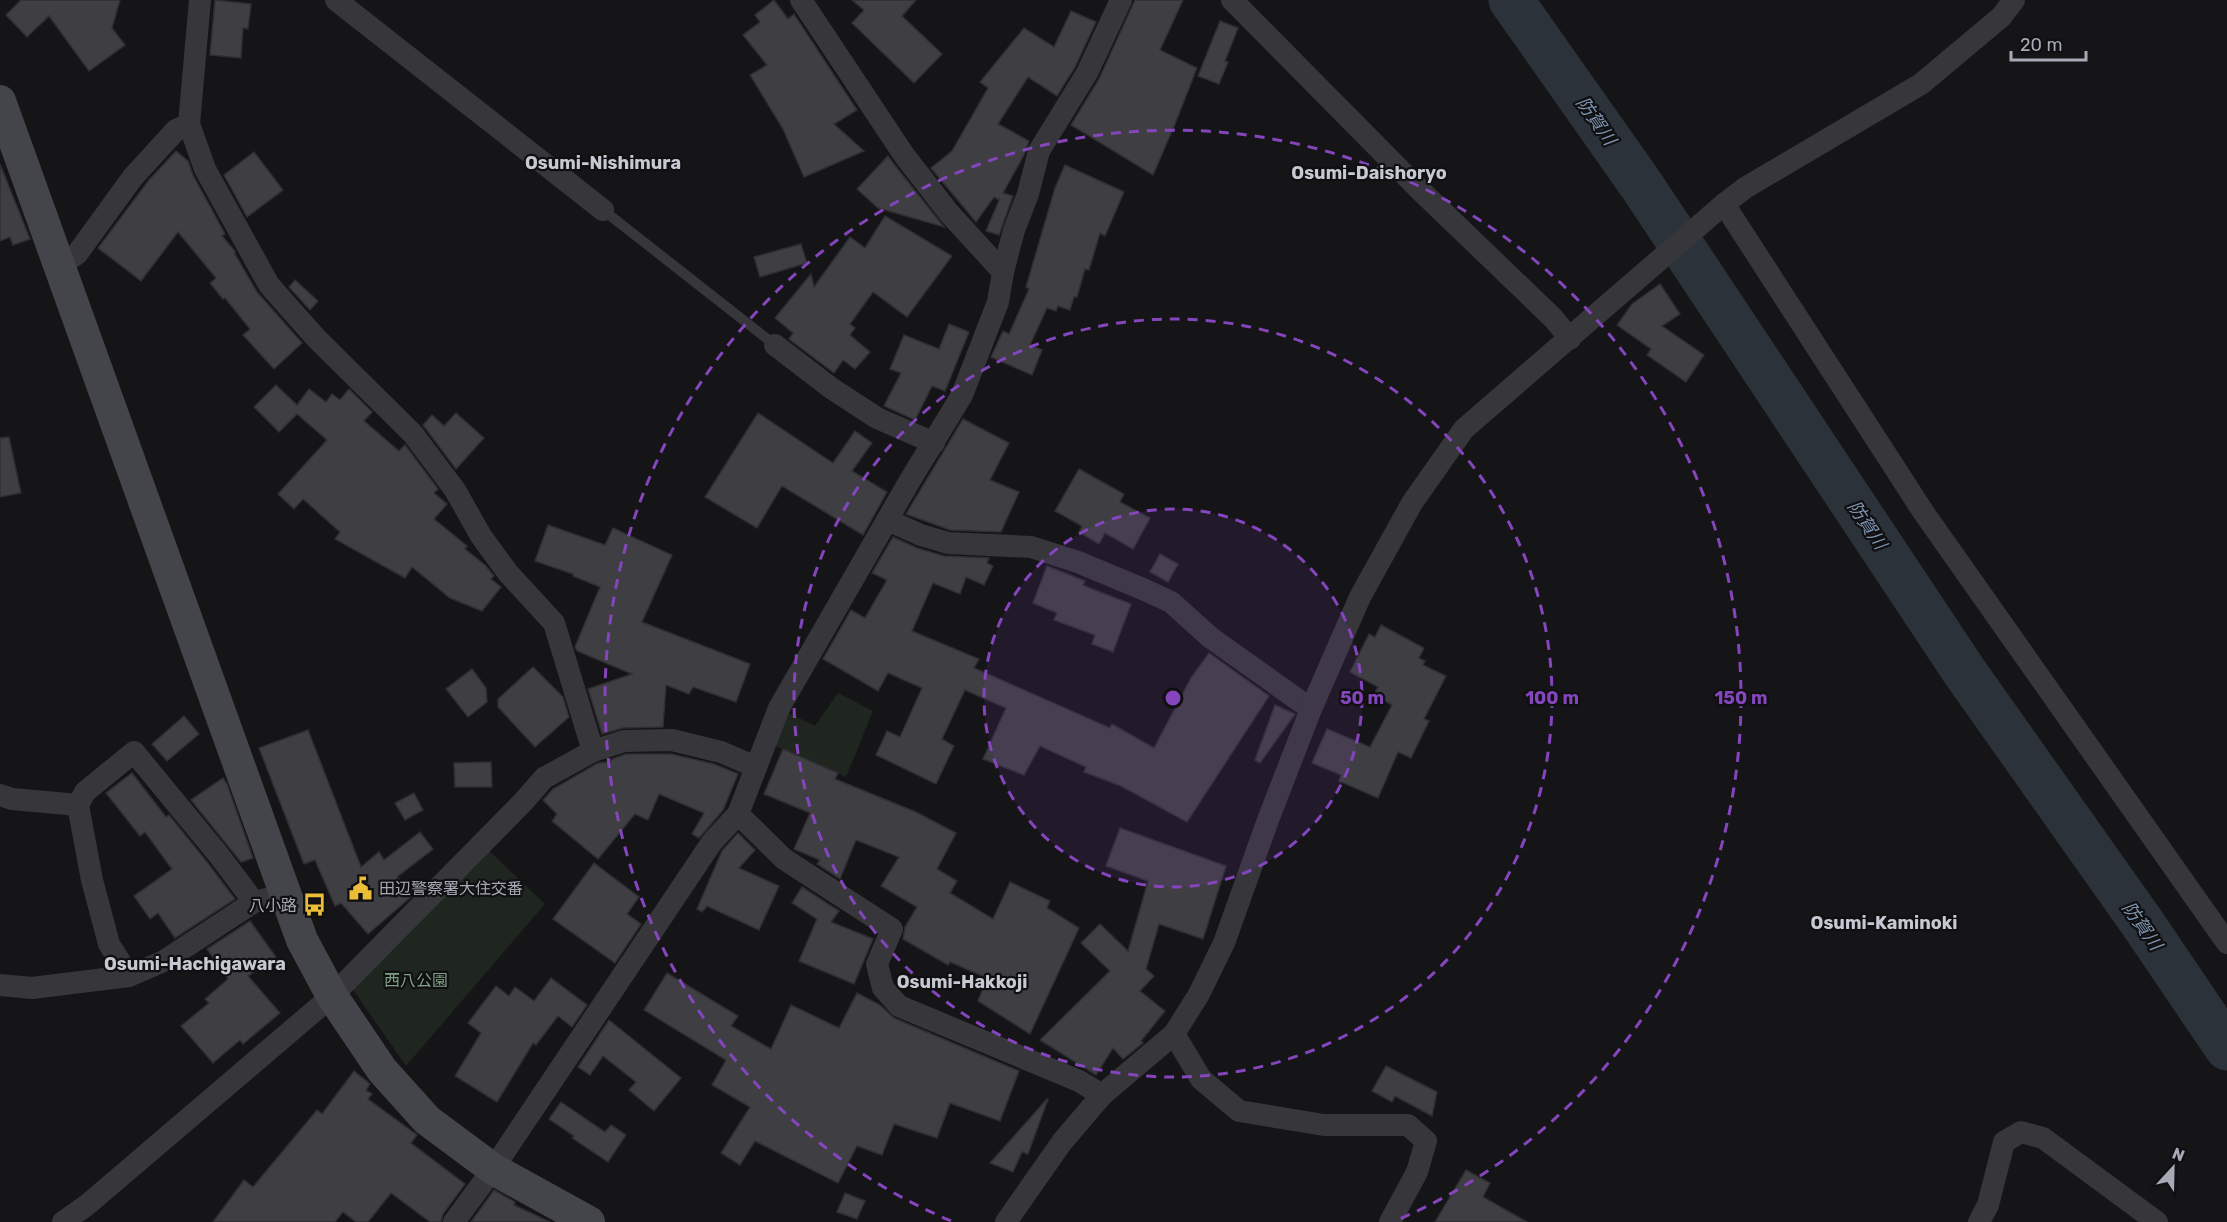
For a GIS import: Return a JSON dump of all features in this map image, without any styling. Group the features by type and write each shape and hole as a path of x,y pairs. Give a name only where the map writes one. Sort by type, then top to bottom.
{"street":[{"path":"200,0 189,124 205,169 269,285 316,338 413,434 455,490 481,536 508,573 554,623 593,751"},
{"path":"336,0 603,210"},
{"path":"801,0 904,155 948,213 1003,272"},
{"path":"454,1222 493,1169 712,842 738,814 779,708 962,395 998,302 1014,230 1028,194 1039,151 1087,73 1121,0"},
{"path":"1232,0 1420,189 1554,319 1570,339"},
{"path":"1006,1222 1062,1143 1102,1095 1174,1034 1199,994 1224,943 1311,709 1360,597 1412,503 1464,429 1724,204 1745,188 1921,84 2001,18 2014,0"},
{"path":"0,101 302,940 332,996 382,1070 427,1120 493,1169 589,1222"},
{"path":"58,267 77,254 133,177 176,130 189,124"},
{"path":"1724,204 1924,513 2227,943"},
{"path":"775,345 831,388 877,418 934,443"},
{"path":"887,520 921,535 948,543 1031,547 1078,562 1145,590 1171,602 1211,638 1311,709"},
{"path":"63,1222 86,1213 332,996 544,778 593,751 624,741 672,740 721,752 756,767"},
{"path":"129,976 109,944 92,880 78,805 86,792 134,752 218,854 254,902"},
{"path":"0,795 12,799 78,805"},
{"path":"738,814 784,859 892,930 877,964 883,988 899,1006 1078,1081 1102,1095"},
{"path":"0,985 32,988 129,976 164,961 254,902 287,894"},
{"path":"1174,1034 1201,1079 1239,1111 1324,1125 1408,1125 1426,1141 1417,1172 1390,1222"},
{"path":"1978,1222 1988,1206 2004,1142 2020,1132 2043,1138 2157,1222"}],"lane":[{"path":"603,210 775,345"}],"green space":[{"path":"838,693 873,711 846,777 766,742 779,708 815,726"},
{"name":"西八公園","path":"482,844 545,904 406,1066 347,981"}],"building":[{"path":"21,0 120,0 112,28 125,45 89,71 49,16 27,37 6,15"},
{"path":"215,0 251,4 248,29 243,28 241,58 210,55"},
{"path":"774,0 788,19 794,14 857,110 834,124 864,151 804,177 783,129 750,75 767,65 743,35 760,22 755,15"},
{"path":"852,0 916,0 902,16 942,54 914,83 852,23 864,10"},
{"path":"1135,0 1183,0 1160,50 1197,68 1153,175 1071,125 1099,79"},
{"path":"1071,11 1096,22 1075,67 1057,96 1028,77 998,124 1029,141 1003,193 1013,196 999,235 986,231 1000,198 999,200 994,197 976,222 931,168 952,151 988,88 980,82 1024,28 1054,47"},
{"path":"1220,21 1238,28 1219,84 1198,76"},
{"path":"176,151 188,161 193,175 225,234 222,236 235,251 257,292 302,343 274,369 243,335 250,329 210,283 216,278 178,232 141,281 98,248 149,180"},
{"path":"254,152 283,190 247,217 224,175"},
{"path":"888,156 944,227 878,208 857,189"},
{"path":"0,164 30,239 13,245 10,237 0,241"},
{"path":"1065,165 1124,192 1105,236 1100,233 1089,270 1085,269 1077,297 1074,297 1070,310 1058,306 1056,311 1047,308 1030,345 1042,350 1032,375 991,357 1003,331 1009,334 1029,289 1026,287 1055,188"},
{"path":"885,216 952,256 907,317 873,292 850,324 855,328 850,335 870,352 855,369 843,360 834,373 789,339 793,333 775,318 811,274 814,287 850,237 865,248"},
{"path":"801,244 807,263 760,277 754,257"},
{"path":"295,280 318,301 310,310 289,287"},
{"path":"1660,284 1680,314 1662,326 1704,355 1686,382 1647,355 1651,349 1617,325 1632,304"},
{"path":"949,324 969,332 945,391 932,386 915,420 884,406 901,373 890,369 904,335 939,349"},
{"path":"276,385 297,405 309,389 326,402 332,394 340,400 349,389 372,412 364,421 399,451 405,445 438,489 434,493 447,504 434,519 467,546 465,549 485,565 494,576 491,579 501,587 482,611 450,598 412,567 405,578 335,539 340,532 303,499 294,509 278,494 327,440 297,414 279,432 254,407"},
{"path":"456,413 484,438 456,469 423,425 432,415 444,426"},
{"path":"758,413 833,463 855,431 872,443 852,471 887,492 863,535 782,486 757,528 705,497"},
{"path":"963,419 1009,443 990,480 1019,492 1001,532 950,530 906,514"},
{"path":"9,437 21,493 0,497 0,438"},
{"path":"1079,469 1124,494 1120,502 1150,518 1133,549 1105,533 1099,544 1079,532 1082,526 1055,511"},
{"path":"548,525 605,545 613,528 672,555 642,622 750,664 736,702 693,687 689,694 666,685 663,727 623,728 602,734 588,689 632,674 577,651 575,647 600,587 573,576 573,574 535,561"},
{"path":"893,537 917,548 944,556 989,558 987,563 993,566 984,585 966,577 960,594 933,583 912,631 979,659 974,668 1110,728 1112,724 1154,748 1191,678 1209,653 1269,696 1187,822 1121,786 1084,772 1086,767 1040,746 1024,775 983,759 1006,708 965,690 942,739 954,746 936,784 876,755 887,731 900,737 922,688 888,673 878,691 823,659 851,610 865,618 887,580 872,573"},
{"path":"1160,554 1178,564 1168,582 1150,572"},
{"path":"1047,566 1085,581 1083,585 1131,604 1113,652 1092,644 1095,635 1054,620 1057,613 1033,603"},
{"path":"1381,625 1424,648 1419,658 1425,661 1423,665 1446,676 1424,719 1429,721 1411,758 1398,752 1378,798 1339,781 1341,775 1312,763 1327,729 1370,747 1392,705 1374,695 1378,687 1350,672 1369,634 1375,637"},
{"path":"533,667 563,697 569,717 535,747 498,707 498,699"},
{"path":"472,669 486,688 487,702 468,717 446,689"},
{"path":"1275,705 1295,714 1260,763 1255,760"},
{"path":"184,716 199,734 167,761 152,744"},
{"path":"308,730 361,867 379,852 384,860 420,832 433,849 397,877 412,896 368,934 341,903 335,906 315,860 304,864 259,748"},
{"path":"783,749 838,773 835,779 916,812 956,833 937,869 957,881 950,893 993,919 1010,882 1050,901 1047,908 1079,928 1030,1034 978,1001 987,978 950,962 948,965 903,939 905,927 917,907 881,886 899,857 856,840 840,879 817,864 820,860 794,849 810,813 764,794"},
{"path":"626,754 671,754 714,764 738,774 723,810 699,838 692,834 704,813 659,794 648,820 635,814 598,859 552,821 557,814 543,800 553,789 598,763 611,762 610,760"},
{"path":"491,762 492,787 455,787 454,763"},
{"path":"132,773 166,817 169,815 235,899 175,938 158,913 150,919 134,896 172,869 145,832 140,836 106,793"},
{"path":"223,778 253,858 241,862 191,800"},
{"path":"414,793 423,810 405,820 395,803"},
{"path":"1120,828 1226,866 1203,939 1159,924 1146,969 1154,976 1140,991 1165,1011 1141,1041 1143,1043 1123,1059 1113,1048 1096,1075 1040,1040 1110,971 1081,943 1100,924 1128,951 1148,881 1106,866"},
{"path":"738,833 755,850 739,868 779,886 759,930 707,906 702,912 697,909 722,851"},
{"path":"594,863 639,897 627,914 641,924 615,963 553,919"},
{"path":"802,887 839,911 831,922 873,939 854,984 799,961 817,919 792,903"},
{"path":"250,921 276,957 248,976 280,1013 243,1044 240,1040 213,1063 181,1026 209,1003 205,999 228,979 207,949"},
{"path":"667,973 738,1016 731,1026 771,1049 791,1005 839,1028 857,993 880,1005 894,1018 1019,1071 1000,1121 950,1103 937,1138 894,1124 882,1155 857,1146 838,1183 755,1141 740,1165 721,1153 750,1107 712,1085 726,1060 644,1010"},
{"path":"551,978 587,1005 572,1027 558,1016 536,1045 533,1043 497,1102 455,1076 481,1033 468,1023 496,986 509,996 515,987 534,1001"},
{"path":"609,1020 681,1078 654,1111 629,1090 636,1082 603,1056 590,1075 578,1067"},
{"path":"1386,1066 1437,1092 1432,1116 1395,1096 1392,1102 1372,1091"},
{"path":"354,1071 370,1084 366,1090 372,1094 368,1099 417,1135 411,1143 465,1184 443,1214 441,1222 430,1222 391,1193 368,1222 356,1222 343,1212 335,1222 213,1222 244,1180 253,1187 317,1110 322,1114"},
{"path":"1047,1099 1028,1154 1022,1152 1013,1172 990,1163"},
{"path":"561,1102 605,1132 611,1125 626,1135 608,1162 572,1138 574,1136 549,1119"},
{"path":"1466,1170 1490,1183 1483,1197 1527,1222 1435,1222"},
{"path":"494,1190 515,1202 514,1205 550,1222 471,1222"},
{"path":"845,1193 865,1201 857,1219 837,1212"}],"waterway":[{"name":"防賀川","path":"1511,0 1642,186 1964,671 2143,924 2227,1048"}],"place":[{"name":"田辺警察署大住交番","path":"361,888"},
{"name":"八小路","path":"315,905"}],"district":[{"name":"Osumi-Nishimura","path":"603,163"},
{"name":"Osumi-Daishoryo","path":"1369,173"},
{"name":"Osumi-Kaminoki","path":"1884,923"},
{"name":"Osumi-Hachigawara","path":"195,964"},
{"name":"Osumi-Hakkoji","path":"962,982"}]}
